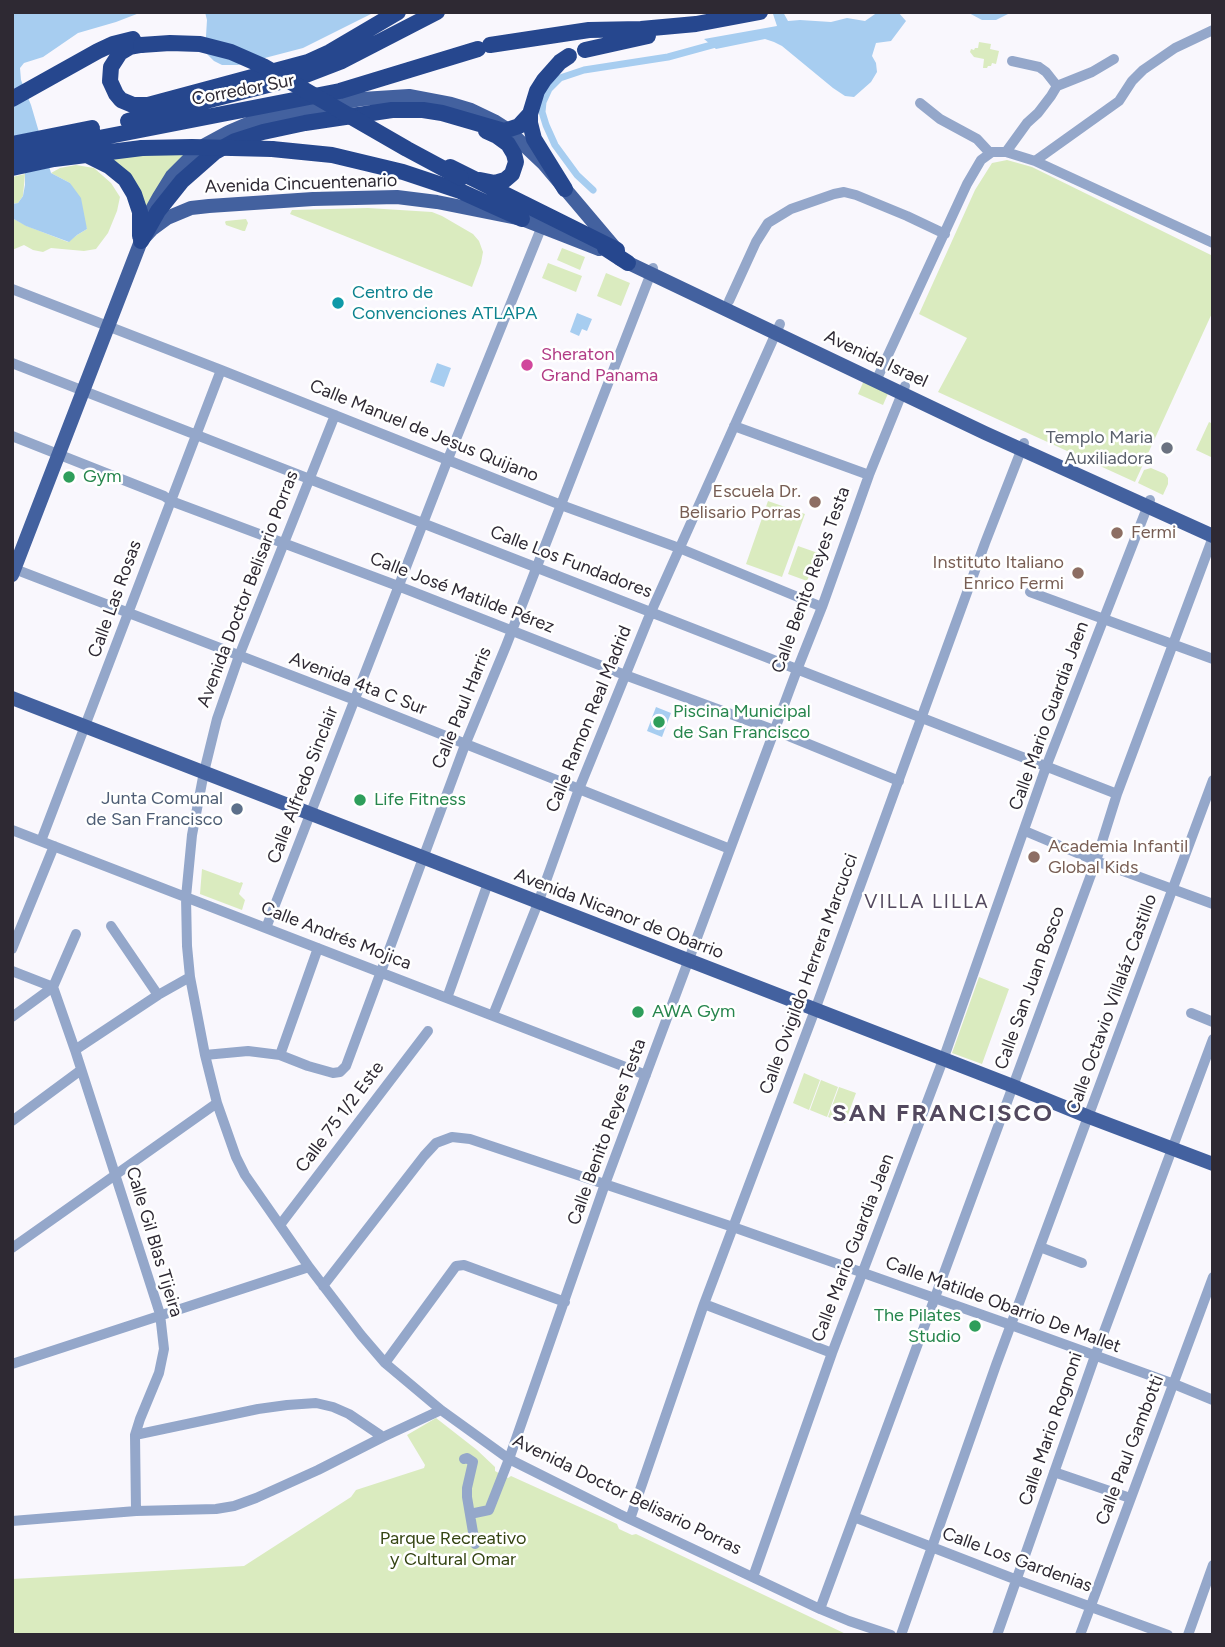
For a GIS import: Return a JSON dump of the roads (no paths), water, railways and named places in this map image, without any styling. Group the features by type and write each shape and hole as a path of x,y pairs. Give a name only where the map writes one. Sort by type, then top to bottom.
{"highway":[{"path":"142,41 120,53 111,67 112,88 121,100 133,105 148,105 308,62 398,12"},
{"name":"Corredor Sur","path":"47,148 136,120 303,76 342,61 437,12"},
{"name":"Corredor Sur","path":"13,155 340,91 484,47 589,30 696,24 760,12"},
{"path":"585,50 696,24"},
{"path":"12,99 113,44 163,36 202,38 245,50 278,67 494,196 588,239 628,263"},
{"path":"140,243 158,211 182,181 215,152 235,141 305,123 378,111 442,113 500,131 508,131 519,126 530,114 537,91 544,80 569,56"},
{"path":"442,113 497,136 508,144 514,154 514,170 502,181 491,183 459,174"},
{"path":"530,114 534,139 565,189"},
{"path":"47,148 87,155 142,148 192,146 272,149 332,155 403,172 460,191 522,219"},
{"path":"87,155 108,166 130,186 140,212 140,243"},
{"path":"459,174 617,250"}],"main road":[{"name":"Avenida Cincuentenario","path":"13,571 159,197 172,176 189,159 205,145 229,132 250,123 362,99 409,96 471,110 508,131 544,164 617,250 651,271"},
{"name":"Avenida Cincuentenario","path":"140,243 152,229 167,218 191,208 313,199 410,199 522,219"},
{"name":"Avenida Israel","path":"522,219 729,301 878,378 1148,503 1213,536"},
{"name":"Avenida Israel","path":"651,271 778,328"},
{"name":"Avenida Israel","path":"1148,503 1213,528"},
{"name":"Avenida Nicanor de Obarrio","path":"12,698 1213,1164"}],"street":[{"path":"1035,161 1119,101 1143,70 1175,48 1213,30"},
{"path":"1006,152 1057,86 1092,72 1114,59"},
{"path":"1012,61 1039,67 1057,86"},
{"path":"920,103 977,139 990,153"},
{"path":"878,378 975,170 981,160 990,153 1006,152 1035,161 1213,243"},
{"path":"729,301 756,242 768,223 791,209 834,194 844,192 856,195 945,234"},
{"name":"Calle Alfredo Sinclair","path":"266,928 423,522 542,226"},
{"name":"Calle Paul Harris","path":"205,1055 248,1051 280,1055 333,1073 340,1072 346,1066 465,745 512,631 651,271"},
{"name":"Calle Manuel de Jesus Quijano","path":"12,289 561,505 679,548 822,607"},
{"name":"Calle Ramon Real Madrid","path":"493,1016 650,612 778,328"},
{"name":"Calle Los Fundadores","path":"12,363 1117,794"},
{"name":"Calle Las Rosas","path":"41,841 222,370"},
{"name":"Calle Benito Reyes Testa","path":"470,1514 489,1510 509,1459 605,1184 869,475 904,390"},
{"name":"Avenida Doctor Belisario Porras","path":"335,415 239,656 217,719 192,835 186,897 190,977 217,1103 236,1157 245,1175 309,1267 385,1363 441,1410 509,1459 820,1609 891,1635"},
{"path":"734,426 869,475"},
{"name":"Calle José Matilde Pérez","path":"12,436 171,501 774,730 899,781"},
{"name":"Calle Ovigildo Herrera Marcucci","path":"630,1519 704,1304 815,1010 985,542 1023,446"},
{"name":"Calle Mario Guardia Jaen","path":"753,1577 832,1353 943,1060 1046,767 1148,503"},
{"name":"Calle San Juan Bosco","path":"820,1609 1213,536"},
{"name":"Avenida 4ta C Sur","path":"13,571 128,612 355,700 730,849"},
{"path":"1030,592 1213,659"},
{"name":"Calle Octavio Villaláz Castillo","path":"901,1635 1011,1325 1213,780"},
{"name":"Calle Andrés Mojica","path":"12,830 646,1075"},
{"path":"1024,831 1213,904"},
{"path":"12,949 54,846"},
{"path":"447,998 488,883"},
{"path":"111,926 158,995"},
{"path":"12,1017 53,987 76,934"},
{"path":"280,1055 318,948"},
{"path":"12,971 53,987"},
{"path":"75,1050 190,977"},
{"name":"Calle Gil Blas Tijeira","path":"53,987 160,1314 164,1349 159,1373 135,1435 136,1511"},
{"path":"1191,1013 1213,1022"},
{"name":"Calle 75 1/2 Este","path":"280,1225 428,1031"},
{"name":"Calle Mario Rognoni","path":"997,1635 1095,1356 1213,1039"},
{"path":"12,1121 82,1070"},
{"path":"12,1248 217,1103"},
{"name":"Calle Matilde Obarrio De Mallet","path":"323,1286 436,1143 452,1137 470,1139 733,1227 1213,1400"},
{"path":"1040,1247 1082,1263"},
{"path":"385,1363 456,1266 464,1265 565,1302"},
{"path":"12,1364 309,1267"},
{"name":"Calle Paul Gambotti","path":"1080,1635 1213,1277"},
{"path":"704,1304 832,1353"},
{"path":"135,1435 258,1409 316,1403 349,1414 383,1437"},
{"path":"12,1521 234,1506 317,1471 441,1410"},
{"path":"464,1459 473,1462 467,1497 475,1544"},
{"path":"1054,1472 1130,1498"},
{"name":"Calle Los Gardenias","path":"854,1517 1168,1635"},
{"path":"1188,1635 1213,1564"}],"water":[{"path":"12,12 142,12 78,33 43,57 24,63 20,68 21,80 51,173 70,183 81,198 87,229 69,242 12,218 12,204 18,203 23,196 25,174 12,136"},
{"path":"205,12 375,12 303,48 238,65 222,65 205,52"},
{"path":"783,12 788,21 831,22 847,18 865,21 878,12 898,12 906,21 891,41 876,43 872,56 877,72 871,82 854,97 845,96 833,88 774,42 765,39 716,49 704,39 777,26 773,14"},
{"path":"967,12 1012,12 996,20 982,20"},
{"path":"577,313 592,319 587,331 582,329 579,336 570,332"},
{"path":"437,363 451,368 444,387 430,382"},
{"name":"Piscina Municipal de San Francisco","path":"656,707 671,713 662,737 647,731"}],"waterway":[{"path":"593,190 577,175 555,145 546,125 542,112 549,89 560,78 584,70 668,57 719,43"}],"place":[{"name":"Centro de Convenciones ATLAPA","path":"338,303"},
{"name":"Sheraton Grand Panama","path":"527,365"},
{"name":"Templo Maria Auxiliadora","path":"1167,448"},
{"name":"Gym","path":"69,477"},
{"name":"Escuela Dr. Belisario Porras","path":"815,502"},
{"name":"Fermi","path":"1117,533"},
{"name":"Instituto Italiano Enrico Fermi","path":"1078,573"},
{"name":"Piscina Municipal de San Francisco","path":"659,722"},
{"name":"Life Fitness","path":"360,800"},
{"name":"Junta Comunal de San Francisco","path":"237,809"},
{"name":"Academia Infantil Global Kids","path":"1034,857"},
{"name":"AWA Gym","path":"638,1012"},
{"name":"The Pilates Studio","path":"975,1326"}],"district":[{"name":"VILLA LILLA","path":"927,902"},
{"name":"SAN FRANCISCO","path":"943,1114"}],"park label":[{"name":"Parque Recreativo y Cultural Omar","path":"453,1549"}]}
